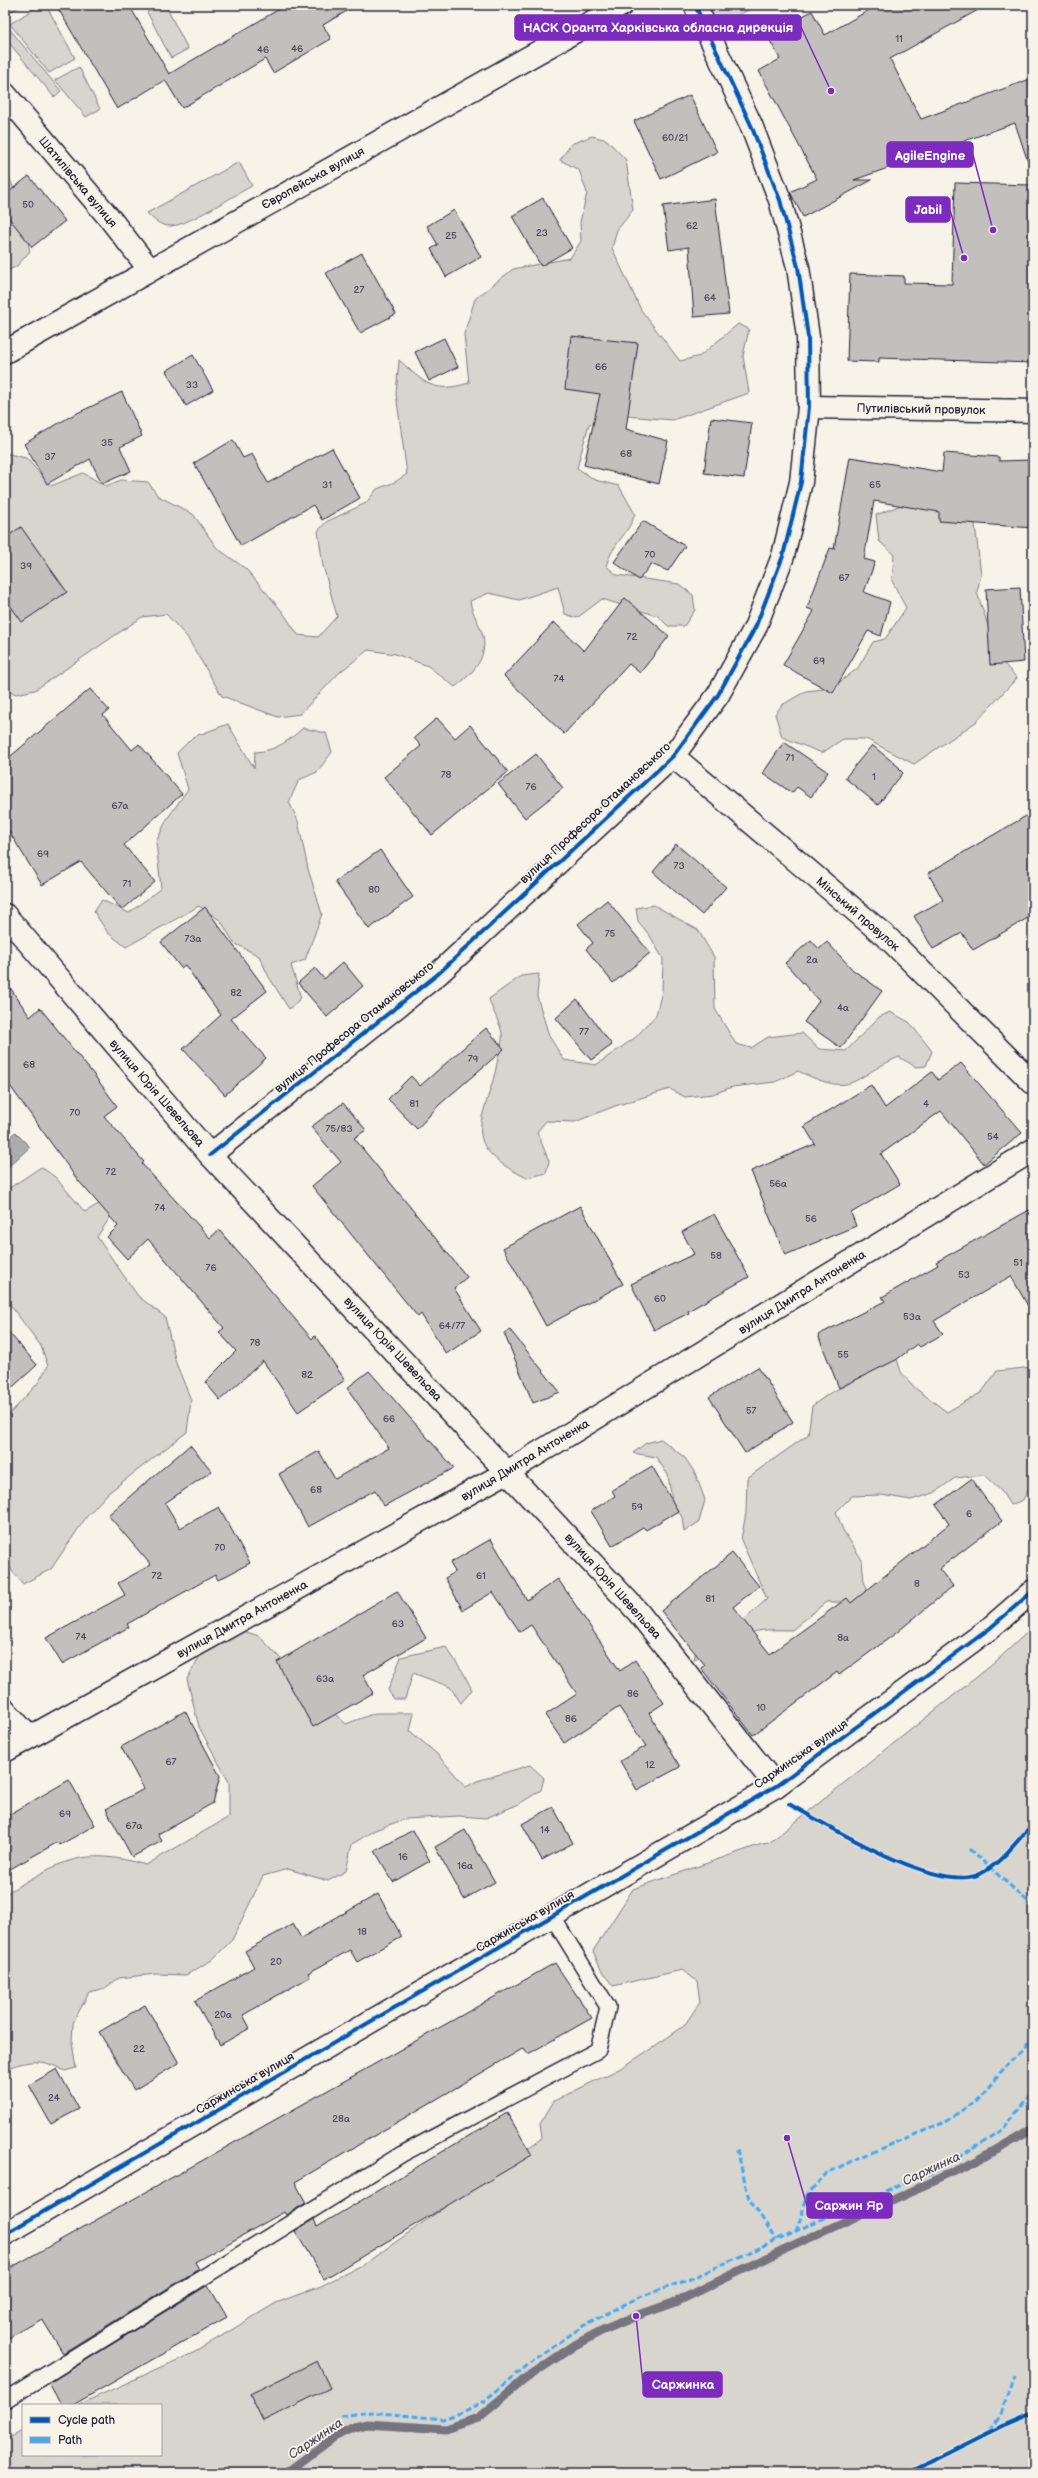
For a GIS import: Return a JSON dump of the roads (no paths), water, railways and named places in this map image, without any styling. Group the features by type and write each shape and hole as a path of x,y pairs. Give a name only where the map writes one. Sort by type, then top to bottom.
{"street":[{"name":"Європейська вулиця","path":"5,352 622,5"},
{"name":"вулиця Професора Отамановського","path":"210,1155 438,974 673,756 718,695 755,628 783,556 801,482 809,407 808,337 798,267 780,200 751,125 695,5"},
{"name":"Шатилівська вулиця","path":"5,94 111,220 150,270"},
{"name":"Путилівський провулок","path":"809,407 1033,411"},
{"name":"Мінський провулок","path":"673,756 890,940 1033,1083"},
{"name":"вулиця Юрія Шевельова","path":"5,915 210,1155 509,1471 638,1612 776,1786"},
{"name":"вулиця Дмитра Антоненка","path":"5,1751 509,1471 1033,1150"},
{"name":"Саржинська вулиця","path":"5,2234 776,1786 989,1629 1033,1592"},
{"path":"5,1710 29,1737"}],"lane":[{"path":"5,2400 402,2154 598,2050 608,2007 552,1916"}],"waterway":[{"name":"Саржинка","path":"286,2473 334,2437 354,2427 367,2424 446,2429 478,2418 525,2379 575,2345 601,2331 636,2316 676,2302 783,2250 979,2160 1029,2131"}],"place":[{"name":"НАСК Оранта Харківська обласна дирекція","path":"831,91"},
{"name":"AgileEngine","path":"993,230"},
{"name":"Jabil","path":"964,258"},
{"name":"Саржин Яр","path":"787,2138"},
{"name":"Саржинка","path":"636,2316"}]}
